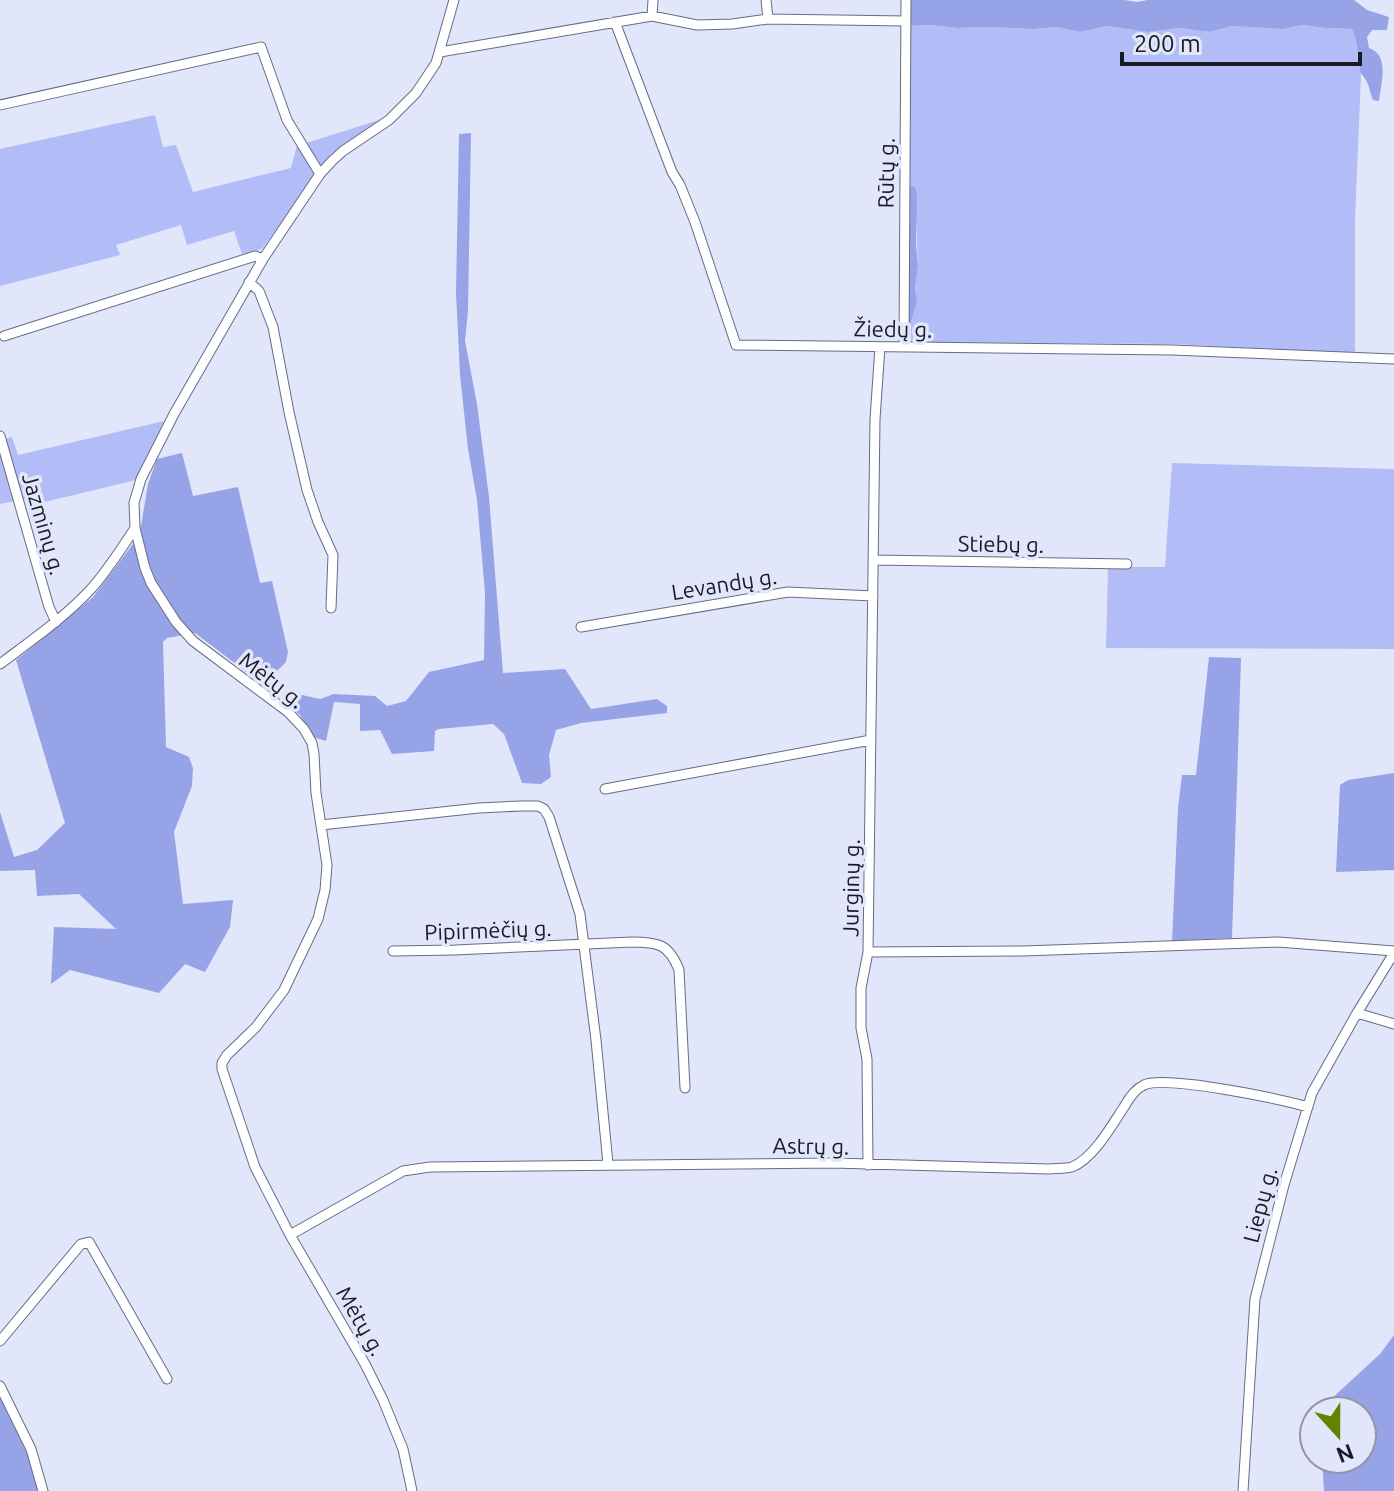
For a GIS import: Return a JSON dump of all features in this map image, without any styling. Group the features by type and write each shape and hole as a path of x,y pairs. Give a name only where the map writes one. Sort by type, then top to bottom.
{"street":[{"name":"Mėtų g.","path":"412,1491 403,1449 376,1384 290,1235 255,1167 222,1069 227,1055 256,1027 284,990 318,919 327,865 312,743 288,712 193,641 176,622 151,583 140,552 134,503 141,479 182,397 263,259 320,174 343,151 403,108 427,78 440,52 454,0"},
{"path":"652,16 653,0"},
{"path":"766,0 768,19"},
{"name":"Rūtų g.","path":"904,347 906,0"},
{"path":"440,52 652,16 697,25 768,19 906,21"},
{"name":"Žiedų g.","path":"615,22 672,172 695,222 736,345 1172,350 1394,359"},
{"path":"0,105 261,47 287,120 320,174"},
{"path":"4,336 255,256 263,259"},
{"path":"249,282 259,291 273,327 307,490 333,555 331,608"},
{"name":"Jurginų g.","path":"880,347 875,419 868,952 1023,951 1278,942 1394,952"},
{"name":"Jazminų g.","path":"0,436 56,622"},
{"path":"0,664 56,622 92,588 135,528"},
{"name":"Stiebų g.","path":"874,560 1127,564"},
{"name":"Levandų g.","path":"581,627 788,592 873,596"},
{"path":"605,789 871,740"},
{"path":"321,825 479,808 538,806 544,809 580,914 608,1164"},
{"name":"Pipirmėčių g.","path":"393,951 653,942 661,945 673,956 679,970 685,1088"},
{"path":"868,952 861,988 861,1028 867,1059 868,1165"},
{"name":"Liepų g.","path":"1243,1491 1255,1299 1284,1185 1312,1093 1394,952"},
{"path":"1357,1013 1394,1024"},
{"name":"Astrų g.","path":"290,1235 403,1171 460,1166 608,1164 1048,1169 1071,1167 1086,1158 1105,1136 1131,1096 1141,1086 1152,1082 1174,1082 1286,1100 1308,1107"},
{"path":"0,1341 81,1244 89,1242 167,1379"},
{"path":"0,1386 31,1449 43,1491"}],"shaded area":[{"path":"911,0 1354,0 1367,10 1389,17 1387,30 1372,30 1367,37 1369,48 1376,52 1382,63 1379,101 1373,100 1360,71 1361,61 1352,29 1302,25 1283,29 1231,26 1210,32 1180,28 1148,32 1107,26 1080,32 1057,27 910,26"},
{"path":"1302,25 1353,29 1361,61 1355,220 1355,353 1173,344 911,342 910,325 917,302 918,266 915,187 910,186 909,26 957,28 1057,27 1080,32 1107,26 1148,32 1180,28 1210,32 1231,26 1283,29"},
{"path":"155,115 163,147 176,145 193,192 291,168 297,146 382,119 342,146 325,162 262,249 242,254 234,231 187,245 181,225 116,245 120,255 0,286 0,149"},
{"path":"471,133 465,341 489,497 503,673 565,669 591,709 657,699 667,706 667,713 581,723 556,730 549,755 551,777 541,784 522,783 504,734 493,724 439,729 435,731 434,751 392,754 380,730 360,731 360,704 334,702 326,741 313,737 300,715 291,708 302,695 320,699 334,694 375,696 387,706 406,701 429,672 484,660 485,593 477,500 460,375 456,293 459,134"},
{"path":"910,186 915,187 917,194 918,266 917,302 910,325 905,324"},
{"path":"164,421 136,480 28,506 26,499 0,504 0,440 12,437 18,455"},
{"path":"182,453 193,496 238,487 260,583 272,581 288,652 286,662 275,673 249,674 195,633 167,638 163,642 166,747 189,757 193,768 192,786 174,832 183,904 233,900 230,927 205,972 185,964 159,993 70,970 51,984 54,927 116,929 79,894 37,896 35,870 0,871 0,812 14,857 37,850 65,823 16,660 93,597 133,544 141,526 148,484 157,459"},
{"path":"1172,463 1394,469 1394,649 1106,648 1108,567 1165,567"},
{"path":"1209,657 1241,658 1232,938 1172,941 1182,775 1196,775"},
{"path":"1394,773 1394,870 1336,872 1340,785 1348,780"},
{"path":"1394,1335 1394,1491 1324,1491 1323,1475 1378,1475 1378,1395 1336,1395 1380,1354"},
{"path":"0,1396 30,1460 38,1491 0,1491"}]}
